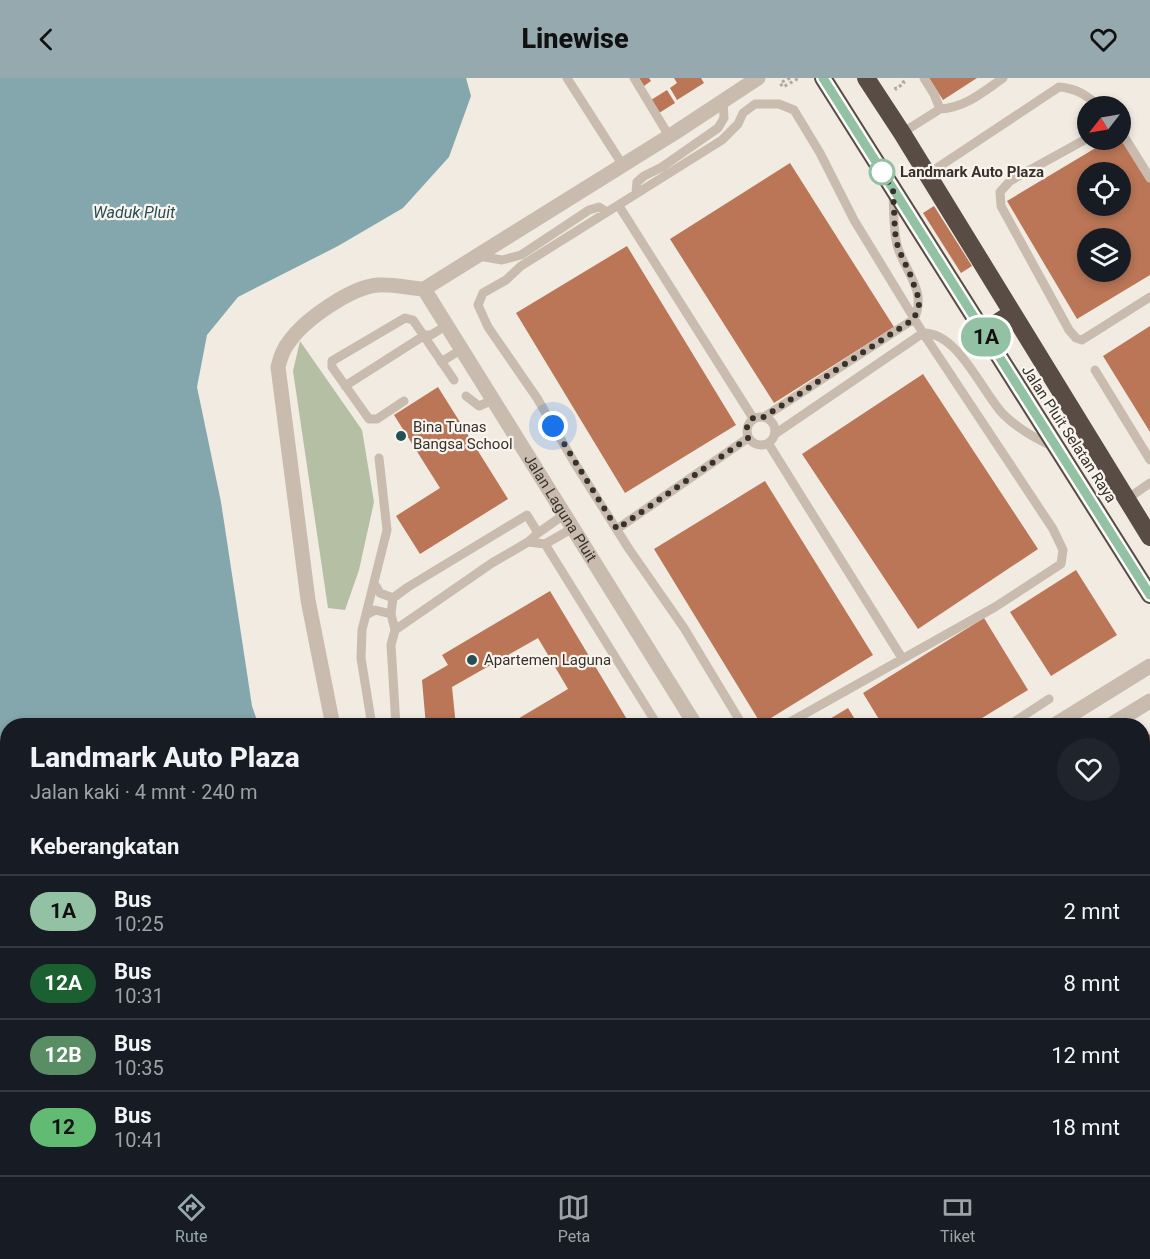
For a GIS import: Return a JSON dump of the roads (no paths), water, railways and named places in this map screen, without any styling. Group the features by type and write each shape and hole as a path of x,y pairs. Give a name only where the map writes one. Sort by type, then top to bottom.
{"highway":[{"name":"Jalan Pluit Selatan Raya","path":"823,78 1150,595"},
{"name":"Jalan Pluit Selatan Raya","path":"866,78 1148,530"},
{"path":"983,332 1012,313"}],"street":[{"path":"331,718 308,600 278,368 289,341 338,300 358,289 378,285 424,289 758,78"},
{"name":"Jalan Laguna Pluit","path":"424,289 691,718"},
{"path":"1066,718 1150,666"},
{"path":"1122,718 1150,701"}],"lane":[{"path":"567,78 622,164"},
{"path":"634,78 669,136"},
{"path":"924,78 934,94 939,109"},
{"path":"902,133 939,109 953,109 969,102 1003,78"},
{"path":"928,174 1059,87 1070,87 1087,96"},
{"path":"636,193 637,182 644,176 662,167 718,128 724,118 723,101"},
{"path":"738,718 684,628 565,448 537,398 488,327 478,305 483,293 506,280 521,266 722,140 738,124 743,113 755,104 779,104 794,110 820,153 854,220 914,319 1053,530 1063,550 1061,564 1052,571 995,607 797,718"},
{"path":"1077,144 1010,181 1000,192 1001,206 1063,320 1076,338 1082,340 1150,297"},
{"path":"1131,148 1150,178"},
{"path":"753,418 764,417 914,319 920,302 898,248 893,189"},
{"path":"619,206 753,418"},
{"path":"478,255 502,260 521,255 589,210 599,207 607,212"},
{"path":"404,401 377,419 369,419 332,367 332,361 405,318 413,320 425,335 454,380"},
{"path":"345,386 425,335 431,335 447,325"},
{"path":"753,418 747,427 748,438 761,445 768,443 775,434 923,333 932,333 972,368 997,407 1016,426 1033,438 1059,449"},
{"path":"441,362 462,349"},
{"path":"1095,370 1150,460"},
{"path":"466,396 479,406 493,400"},
{"path":"764,417 771,420 775,434"},
{"path":"617,529 748,438"},
{"path":"768,443 902,658"},
{"path":"371,718 361,658 362,630 387,530 379,458"},
{"path":"1127,499 1150,483"},
{"path":"396,718 391,645 395,630 391,614 393,598 458,555 527,515 538,533"},
{"path":"395,630 492,563 528,542 538,533 569,521"},
{"path":"545,544 569,521"},
{"path":"528,542 545,544"},
{"path":"545,544 653,718"},
{"path":"374,584 380,593 393,598"},
{"path":"366,615 375,610 391,614"},
{"path":"1020,718 1049,699"}],"water":[{"name":"Waduk Pluit","path":"0,78 466,78 471,96 449,157 403,208 338,246 238,297 207,335 197,387 221,502 252,706 256,718 0,718"}],"place":[{"name":"Landmark Auto Plaza","path":"882,172"},
{"name":"Bina Tunas Bangsa School","path":"401,436"},
{"name":"Apartemen Laguna","path":"472,660"}]}
